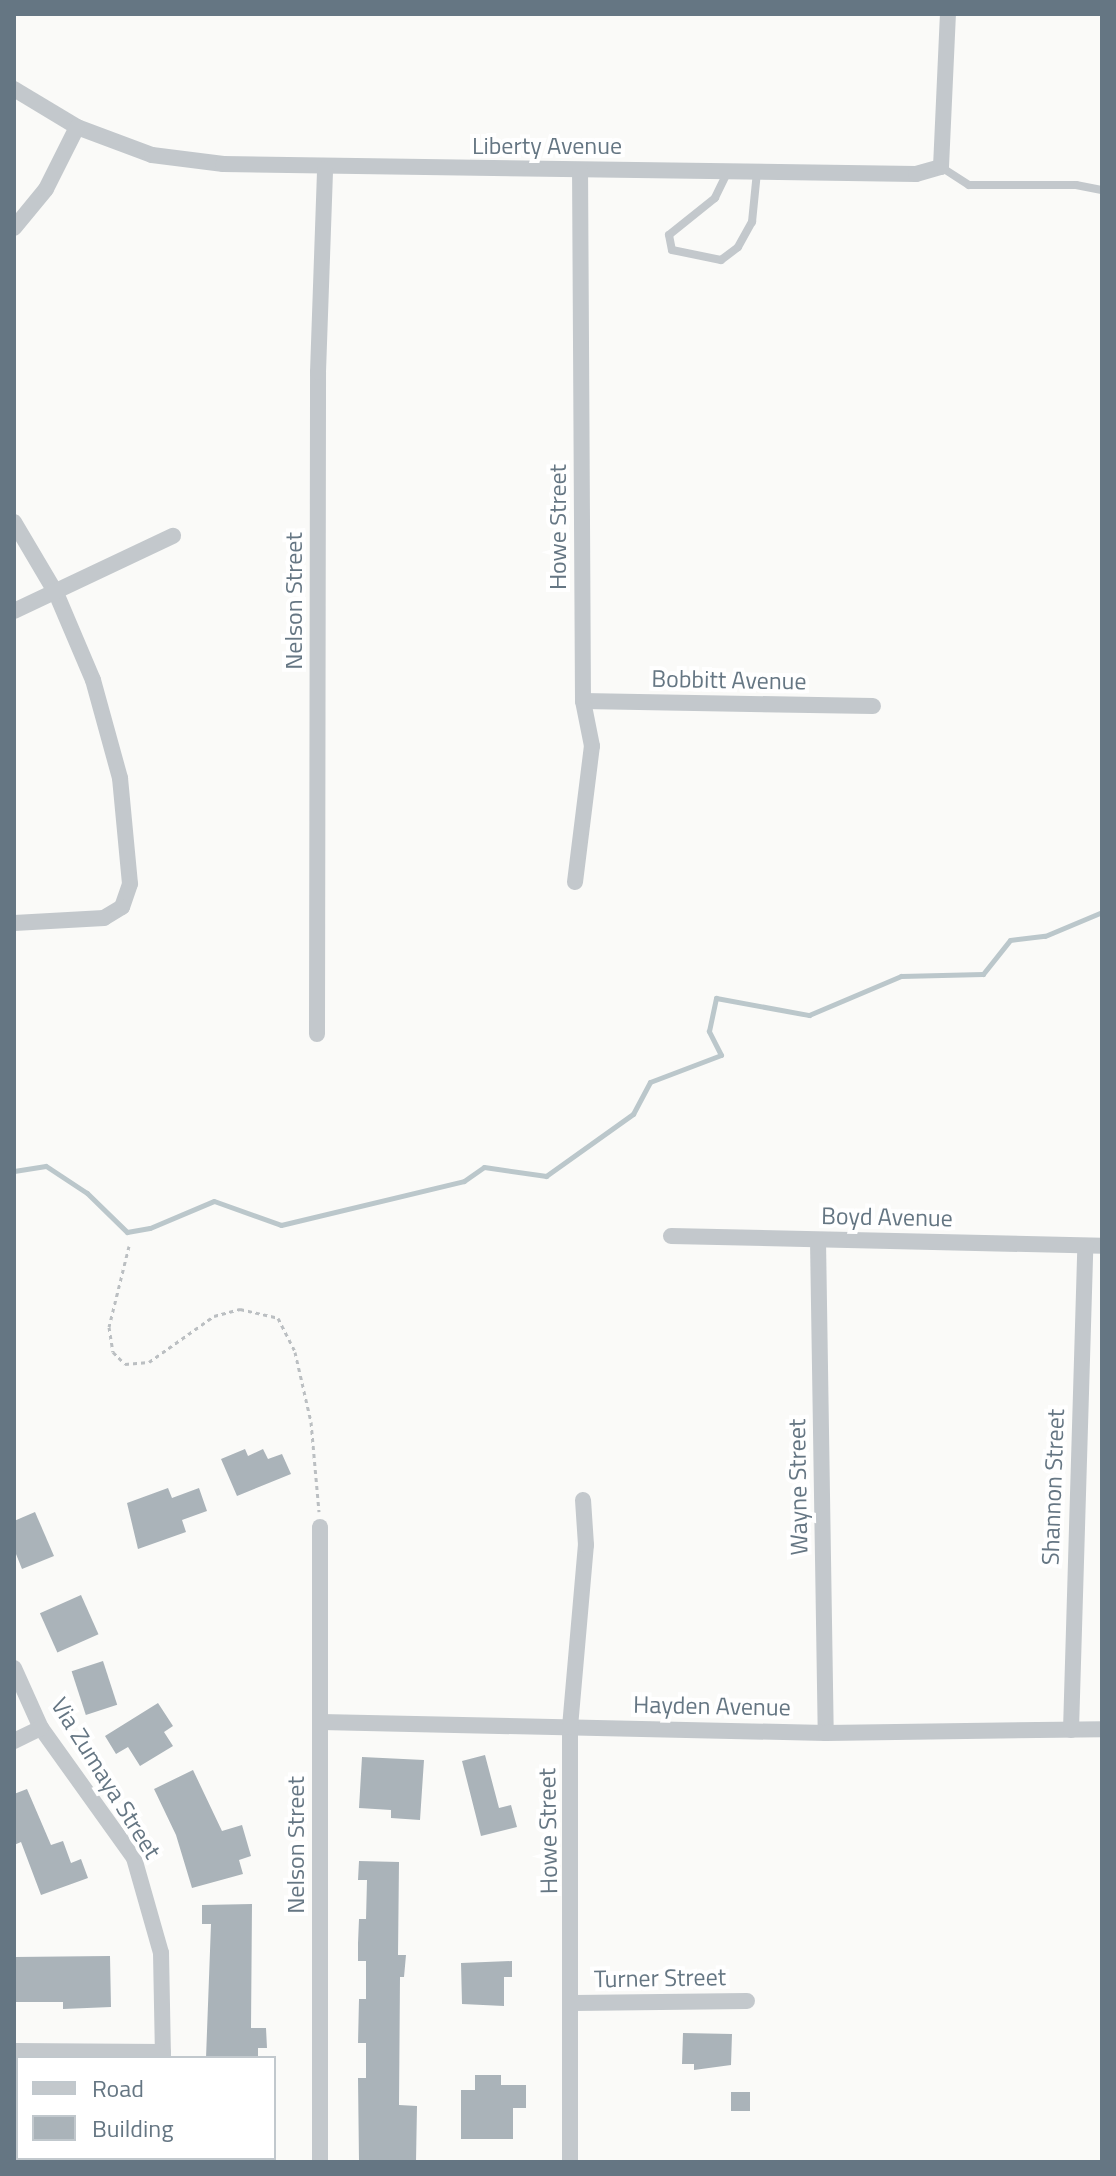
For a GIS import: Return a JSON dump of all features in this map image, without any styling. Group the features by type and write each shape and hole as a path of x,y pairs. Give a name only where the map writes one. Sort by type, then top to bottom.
{"street":[{"path":"941,167 948,14"},
{"name":"Liberty Avenue","path":"14,89 77,127 152,155 325,169 916,174 941,167"},
{"path":"14,228 46,189 77,127"},
{"name":"Nelson Street","path":"317,1034 318,372 325,169"},
{"name":"Howe Street","path":"575,882 592,746 583,701 580,170"},
{"path":"14,522 56,593 93,680 120,778 130,884 122,907 104,918 14,923"},
{"path":"14,611 173,536"},
{"name":"Bobbitt Avenue","path":"583,701 873,706"},
{"name":"Boyd Avenue","path":"671,1236 1094,1246"},
{"name":"Wayne Street","path":"818,1240 826,1733"},
{"name":"Shannon Street","path":"1071,1730 1094,1246"},
{"name":"Howe Street","path":"570,2162 574,2003 570,1727 586,1545 583,1500"},
{"name":"Nelson Street","path":"320,1527 320,2162"},
{"name":"Via Zumaya Street","path":"14,1668 41,1728 114,1827 138,1869 161,1953 163,2055"},
{"name":"Hayden Avenue","path":"321,1722 826,1733 1102,1729"},
{"path":"14,1741 41,1728"},
{"name":"Turner Street","path":"574,2003 747,2001"},
{"path":"14,2051 163,2055"}],"lane":[{"path":"941,167 969,185 1076,185 1102,190"},
{"path":"728,171 715,198 669,235 672,250 721,260 738,247 752,222 757,171"}],"path":[{"path":"129,1246 109,1327 113,1352 125,1364 149,1362 214,1316 240,1309 278,1318 295,1352 311,1422 320,1527"}],"building":[{"path":"245,1449 248,1456 263,1449 268,1459 282,1454 291,1474 237,1496 221,1459"},
{"path":"168,1488 172,1498 199,1488 207,1511 182,1520 186,1532 138,1549 127,1503"},
{"path":"35,1512 54,1556 22,1569 14,1549 14,1521"},
{"path":"81,1595 98,1634 57,1653 40,1613"},
{"path":"103,1661 117,1705 86,1715 72,1671"},
{"path":"158,1703 173,1726 164,1732 173,1746 140,1766 128,1747 116,1754 105,1736"},
{"path":"485,1755 499,1808 511,1805 517,1827 481,1836 462,1761"},
{"path":"362,1757 424,1760 420,1820 391,1818 391,1810 359,1808"},
{"path":"193,1770 222,1831 242,1825 251,1856 239,1860 243,1874 192,1888 176,1835 154,1789"},
{"path":"27,1789 51,1845 63,1841 71,1863 81,1859 88,1878 41,1895 21,1842 14,1845 14,1794"},
{"path":"359,1861 399,1862 398,1955 406,1955 404,1977 400,1977 399,2105 417,2106 416,2162 359,2162 358,2078 366,2078 366,2043 358,2043 359,1999 366,1999 366,1961 358,1961 358,1943 359,1919 366,1919 367,1880 358,1880"},
{"path":"252,1904 251,2028 266,2028 267,2048 258,2048 258,2056 206,2056 211,1924 202,1924 202,1905"},
{"path":"110,1956 111,2007 63,2009 63,2002 14,2002 14,1957"},
{"path":"512,1961 512,1977 504,1977 504,2006 462,2004 461,1963"},
{"path":"683,2033 732,2034 731,2065 694,2070 694,2064 682,2064"},
{"path":"475,2075 501,2075 501,2085 526,2085 526,2108 513,2108 513,2139 461,2139 461,2090 475,2090"},
{"path":"731,2092 750,2092 750,2111 731,2111"}],"waterway":[{"path":"14,1171 46,1166 87,1193 127,1232 150,1228 214,1201 281,1225 464,1181 484,1167 546,1176 633,1114 650,1082 721,1055 709,1031 716,998 809,1015 901,976 983,974 1010,940 1045,936 1102,912"}]}
